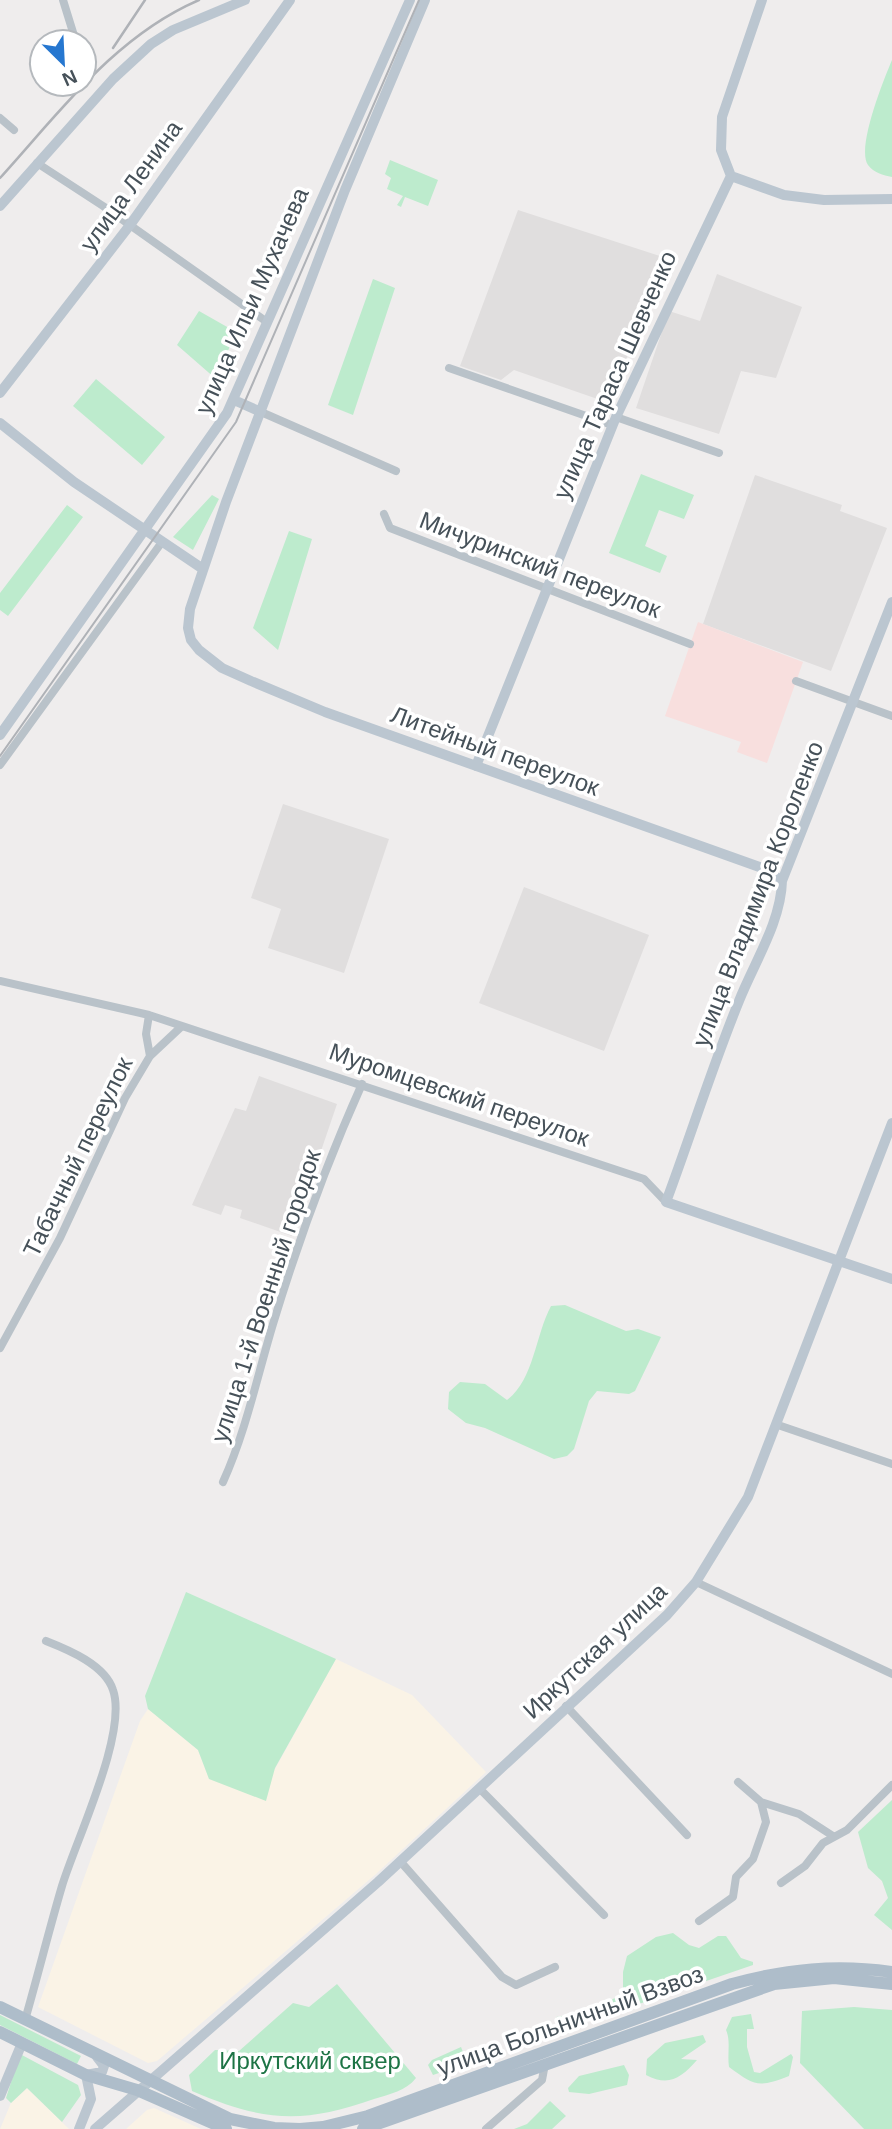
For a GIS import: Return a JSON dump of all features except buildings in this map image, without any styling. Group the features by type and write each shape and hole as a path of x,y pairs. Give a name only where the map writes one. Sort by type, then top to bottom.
{"main road":[{"path":"0,206 113,79 151,44 173,30 246,0"},
{"name":"улица Ленина","path":"0,393 130,225 290,0"},
{"name":"улица Ильи Мухачева","path":"0,736 219,427 234,400 410,0"},
{"name":"улица Ильи Мухачева","path":"199,650 191,640 188,628 190,609 203,569 345,190 425,0"},
{"path":"762,0 722,117 721,150 731,176 784,195 824,200 892,199"},
{"path":"392,41 406,46"},
{"name":"улица Тараса Шевченко","path":"476,766 545,587 614,421 731,176"},
{"path":"234,400 261,412"},
{"path":"0,423 145,532 203,569"},
{"name":"улица Владимира Короленко","path":"666,1202 725,1038 776,913 782,896 782,881 892,602"},
{"name":"Литейный переулок","path":"199,650 222,668 301,703 765,869 782,881"},
{"name":"Иркутская улица","path":"95,2129 480,1789 566,1706 667,1615 696,1582 740,1513 778,1425 892,1123"},
{"name":"Муромцевский переулок","path":"666,1202 892,1279"},
{"name":"улица Больничный Взвоз","path":"143,2085 250,2124 274,2128 323,2127 394,2107 732,1984 771,1973 834,1967 892,1972"},
{"name":"улица Больничный Взвоз","path":"363,2129 774,1984 834,1978 892,1983"},
{"path":"0,2007 226,2129"},
{"path":"0,2032 86,2075 143,2085"},
{"path":"0,2096 22,2043"},
{"path":"86,2075 102,2072 104,2066 97,2057"},
{"path":"79,2129 91,2099 86,2075"}],"street":[{"path":"63,0 72,28"},
{"path":"0,118 14,130"},
{"path":"37,163 267,322"},
{"path":"449,368 719,453"},
{"path":"261,412 396,471"},
{"name":"Мичуринский переулок","path":"384,514 390,528 690,644"},
{"path":"0,765 162,542"},
{"path":"796,681 892,716"},
{"name":"Муромцевский переулок","path":"0,981 149,1015 362,1084 644,1179 666,1202"},
{"name":"Табачный переулок","path":"149,1015 146,1034 150,1056"},
{"name":"Табачный переулок","path":"0,1348 60,1238 125,1098 150,1056 182,1026"},
{"name":"улица 1-й Военный городок","path":"223,1482 242,1439 274,1323 325,1170 362,1084"},
{"path":"778,1425 892,1464"},
{"path":"696,1582 892,1674"},
{"path":"25,2020 63,1884 104,1766 117,1708 108,1679 71,1651 46,1641"},
{"path":"566,1706 687,1835"},
{"path":"737,1782 761,1802 799,1814 833,1836"},
{"path":"781,1884 805,1866 820,1845 847,1830 892,1785"},
{"path":"480,1789 604,1914"},
{"path":"699,1921 733,1897 736,1877 753,1859 766,1822 761,1802"},
{"path":"400,1861 502,1977 516,1985 555,1967"},
{"path":"486,2129 541,2080 545,2064"}],"shaded area":[{"path":"518,210 666,258 609,403 514,370 501,380 460,366"},
{"path":"717,274 802,307 776,378 741,371 719,434 636,408 669,311 700,321"},
{"path":"755,475 842,505 840,511 887,528 831,671 703,624"},
{"path":"698,622 803,662 767,763 737,752 741,742 665,716"},
{"path":"283,804 389,839 344,973 268,948 281,909 251,898"},
{"path":"524,887 649,935 604,1051 479,1003"},
{"path":"259,1076 337,1104 292,1236 240,1218 242,1210 225,1205 221,1215 192,1205 235,1108 246,1111"},
{"path":"336,1659 412,1695 486,1772 376,1874 157,2061 148,2063 38,2007 140,1721 148,1709 198,1750 209,1779 275,1769"},
{"path":"27,2088 69,2129 0,2129 11,2103"},
{"path":"154,2108 201,2129 126,2129 147,2110"}],"green space":[{"path":"892,60 892,177 873,170 865,156 868,129"},
{"path":"390,160 438,180 428,206 405,197 401,207 397,205 403,196 387,189 391,178 385,174"},
{"path":"373,279 395,288 353,415 328,405"},
{"path":"199,311 236,332 216,379 177,345"},
{"path":"96,379 165,437 142,465 73,406"},
{"path":"641,474 694,495 684,519 659,510 645,546 667,556 660,573 609,553"},
{"path":"212,495 219,499 193,550 173,537"},
{"path":"67,505 83,517 8,616 0,610 0,593"},
{"path":"289,531 312,539 278,650 253,628"},
{"path":"565,1305 626,1331 638,1329 661,1337 635,1391 629,1394 597,1391 589,1401 574,1449 567,1456 554,1459 485,1428 466,1423 448,1409 449,1392 460,1382 485,1384 507,1400 516,1391 529,1369 551,1306"},
{"path":"186,1592 336,1659 275,1768 266,1801 209,1779 198,1750 148,1709 145,1696"},
{"path":"892,1800 892,1930 874,1915 888,1898 882,1881 868,1868 858,1832"},
{"path":"673,1933 689,1945 699,1948 718,1936 726,1936 741,1958 753,1962 753,1965 595,2019 560,2026 556,2017 592,2009 617,1997 623,1991 623,1972 627,1956 656,1937"},
{"name":"Иркутский сквер","path":"337,1984 416,2078 403,2089 348,2107 303,2116 261,2114 192,2091 189,2075 215,2050 239,2051 293,2003 309,2007"},
{"path":"854,2007 892,2010 892,2129 864,2129 800,2063 802,2011"},
{"path":"751,2014 754,2029 747,2029 747,2047 754,2072 760,2073 791,2054 793,2057 789,2076 757,2083 729,2067 726,2030 732,2017"},
{"path":"0,2015 81,2056 77,2064 0,2025"},
{"path":"703,2035 706,2042 681,2059 697,2060 686,2072 668,2080 654,2079 646,2075 647,2059 665,2043"},
{"path":"461,2047 465,2057 480,2059 433,2075 428,2065 432,2060"},
{"path":"20,2054 78,2085 81,2095 62,2122 27,2088 11,2103 6,2098"},
{"path":"624,2065 629,2075 627,2085 589,2094 569,2092 568,2088 579,2076"},
{"path":"550,2101 566,2116 552,2129 514,2129 527,2124"}],"tram line":[{"path":"0,756 236,422 419,0"}],"railway":[{"path":"113,48 145,0"},
{"path":"0,178 67,102 115,55 169,15 199,0"}]}
